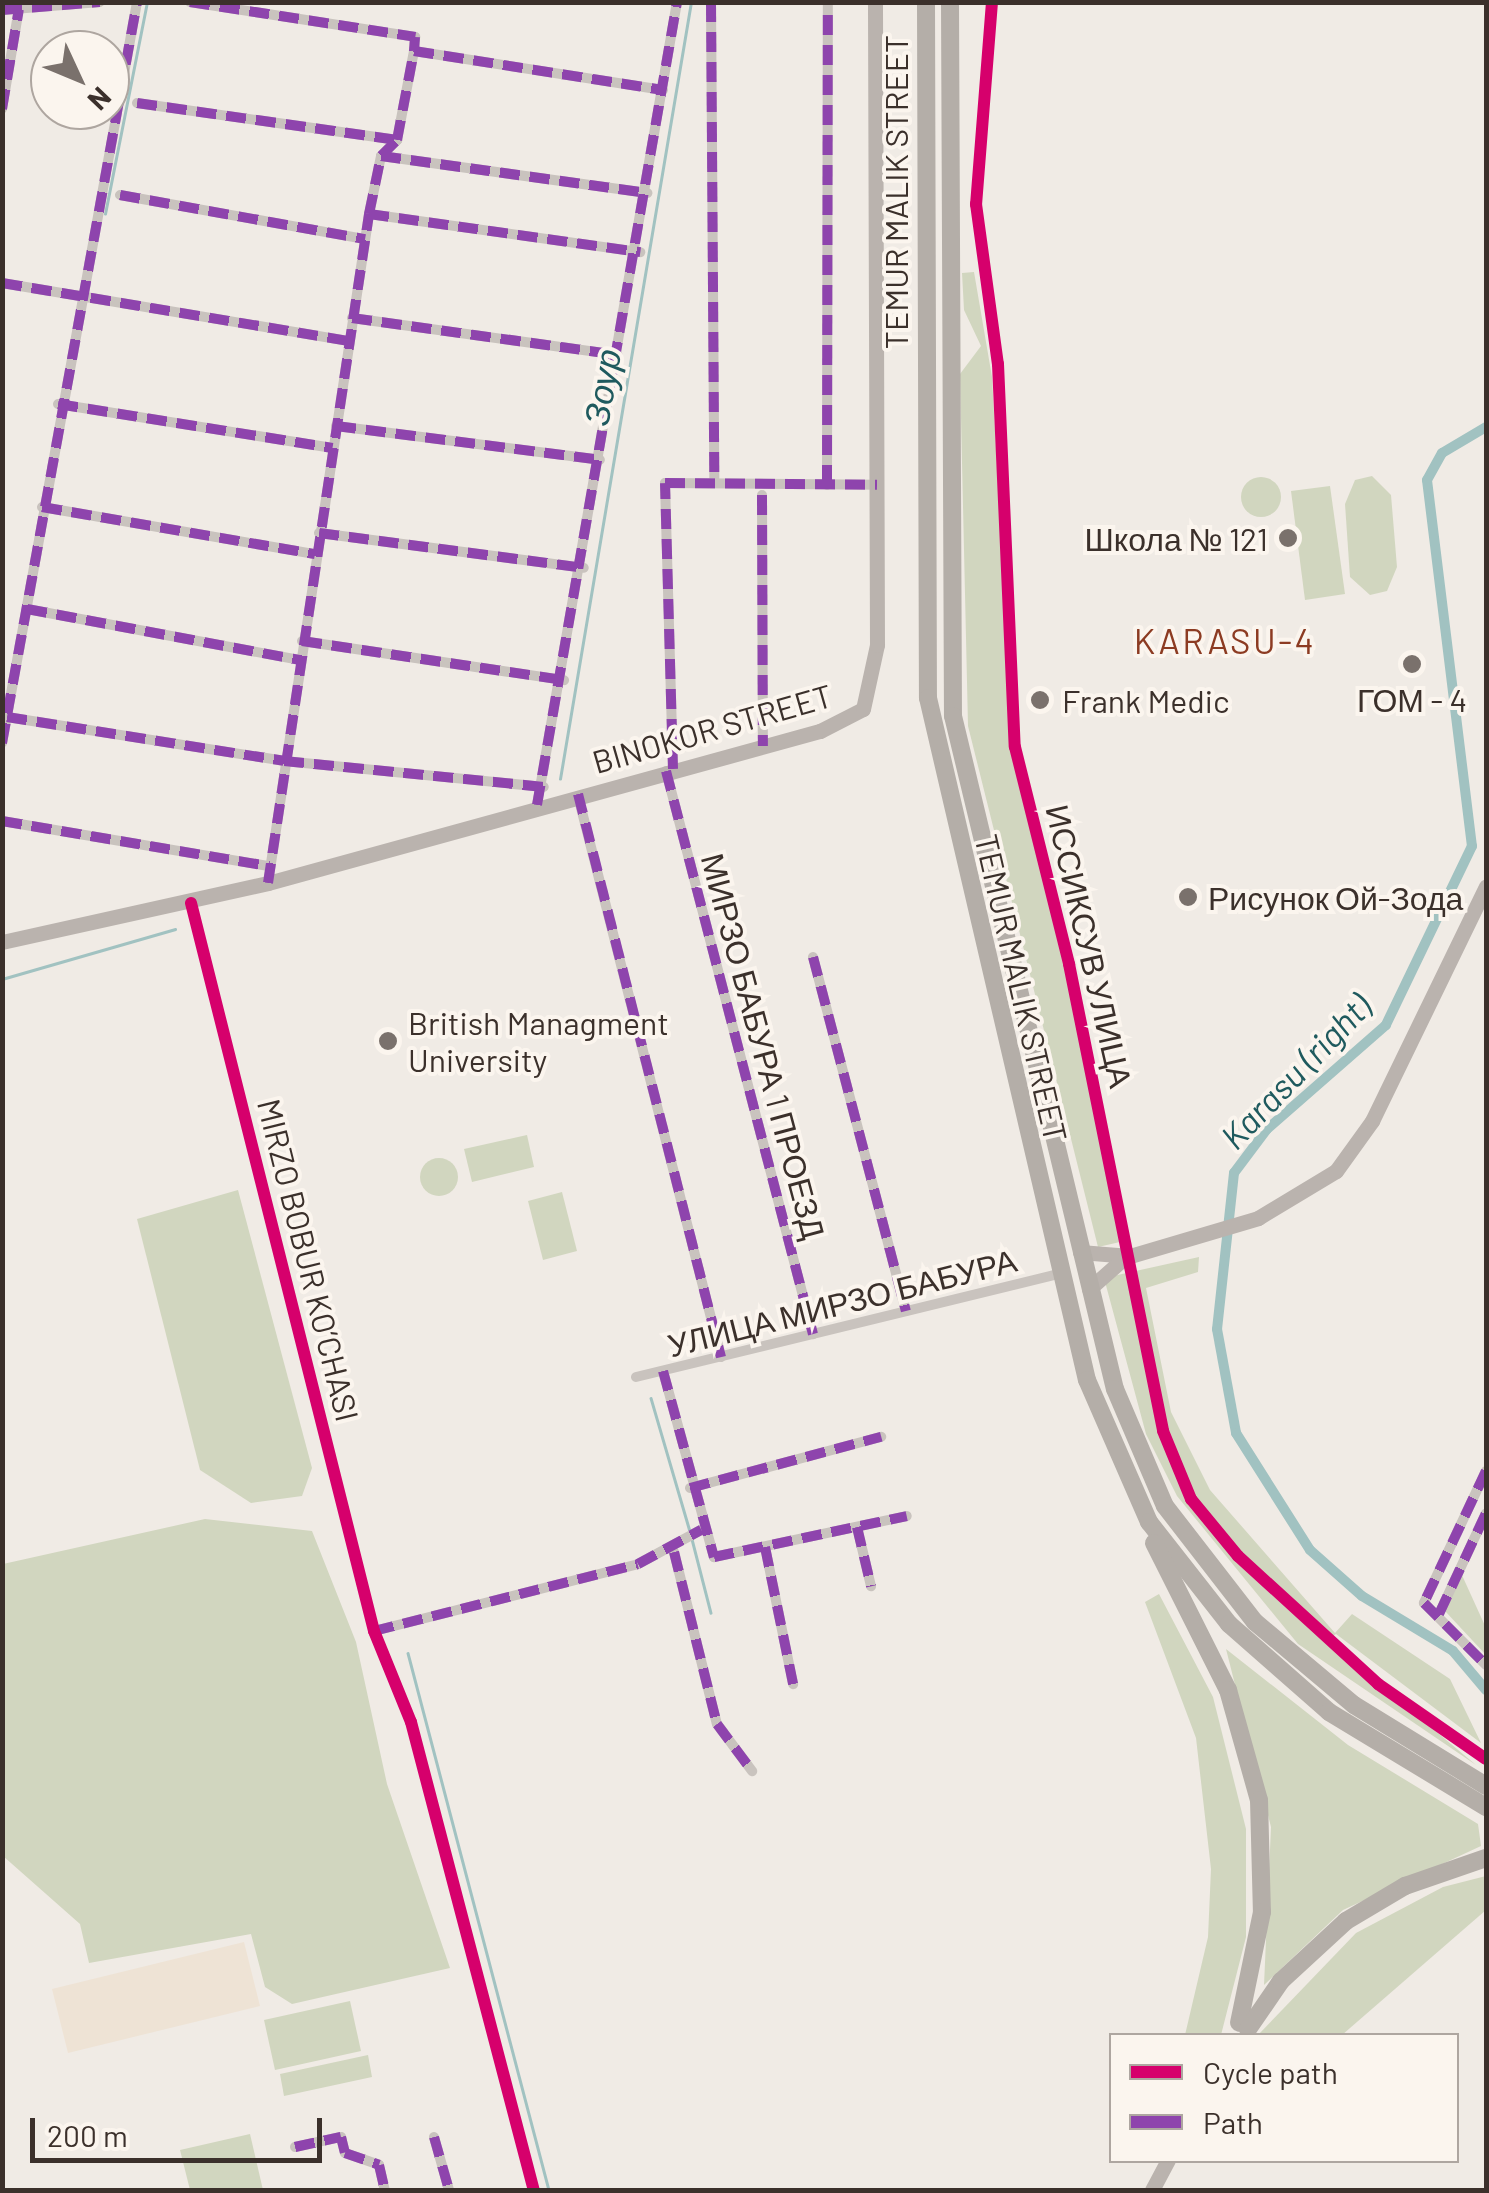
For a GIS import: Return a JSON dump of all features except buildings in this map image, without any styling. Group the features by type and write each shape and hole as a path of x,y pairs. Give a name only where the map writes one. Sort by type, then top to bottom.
{"highway":[{"name":"TEMUR MALIK STREET","path":"926,2 924,656 934,742 1059,1274 1128,1484 1174,1558 1260,1655 1338,1718 1485,1799"},
{"name":"TEMUR MALIK STREET","path":"950,2 948,428 958,749 1089,1289 1136,1449 1212,1573 1319,1680 1485,1799"},
{"path":"923,428 948,428"},
{"path":"1128,1484 1228,1690 1253,1772 1263,1898 1242,2031"},
{"path":"1242,2031 1281,1982 1346,1921 1405,1886 1484,1858"}],"main road":[{"name":"BINOKOR STREET","path":"2,942 191,903 268,875 764,746 839,725 868,702 877,646 875,2"},
{"path":"1080,1252 1130,1256 1226,1227 1300,1198 1356,1149 1486,886"},
{"path":"1089,1289 1130,1256"},
{"path":"1152,2190 1166,2163"},
{"path":"1164,2190 1178,2163"}],"street":[{"path":"2,10 100,2"},
{"path":"2,743 77,297 137,2"},
{"path":"2,821 268,875 369,214 380,156 396,140 414,37 190,2"},
{"path":"537,805 544,787 564,680 618,355 640,252 677,2"},
{"path":"711,2 714,482 878,485"},
{"path":"826,484 828,2"},
{"name":"ИССИКСУВ УЛИЦА","path":"992,2 976,204 998,364 1012,720 1130,1256 1162,1431 1206,1520 1378,1684 1485,1758"},
{"path":"2,109 18,9"},
{"path":"414,51 664,90"},
{"path":"137,103 396,140"},
{"path":"380,156 647,193"},
{"path":"120,195 365,239"},
{"path":"369,214 640,252"},
{"path":"2,283 349,340"},
{"path":"352,318 618,355"},
{"path":"58,404 332,448"},
{"path":"336,426 600,460"},
{"name":"МИРЗО БАБУРА 1 ПРОЕЗД","path":"714,482 665,483 670,770 813,1334"},
{"path":"762,495 764,746"},
{"path":"42,508 316,554"},
{"path":"319,532 584,568"},
{"path":"27,610 299,660"},
{"path":"302,641 564,680"},
{"path":"7,717 284,762 544,787"},
{"path":"578,794 721,1357"},
{"name":"MIRZO BOBUR KO‘CHASI","path":"191,903 374,1631 410,1722 534,2190"},
{"path":"813,956 906,1312"},
{"name":"УЛИЦА МИРЗО БАБУРА","path":"636,1377 1059,1274"},
{"path":"663,1371 701,1530 718,1558 907,1516"},
{"path":"690,1488 881,1437"},
{"path":"1486,1471 1424,1604 1486,1666"},
{"path":"1438,1614 1486,1513"},
{"path":"858,1527 871,1586"},
{"path":"701,1530 678,1536 674,1552 717,1724 752,1771"},
{"path":"765,1548 793,1684"},
{"path":"374,1631 674,1552"},
{"path":"434,2136 448,2190"},
{"path":"295,2147 341,2137 346,2153 379,2164 384,2190"}],"green space":[{"path":"974,272 992,377 1011,721 1069,964 1120,1242 1098,1247 968,726 960,374 981,346 964,310 962,273"},
{"path":"1372,476 1391,495 1397,567 1387,591 1370,595 1350,577 1345,504 1355,480"},
{"path":"1261,477 1275,483 1281,497 1275,511 1261,517 1247,511 1241,497 1247,483"},
{"path":"1330,486 1345,594 1305,600 1291,491"},
{"path":"527,1135 534,1167 472,1182 464,1149"},
{"path":"439,1158 453,1163 458,1177 453,1191 439,1196 425,1191 420,1177 425,1163"},
{"path":"238,1190 312,1468 302,1496 251,1503 200,1470 137,1219"},
{"path":"562,1192 577,1251 543,1260 528,1201"},
{"path":"1199,1257 1198,1272 1146,1288 1171,1412 1210,1490 1335,1633 1352,1614 1450,1679 1481,1743 1336,1634 1327,1640 1476,1765 1298,1644 1177,1496 1146,1434 1104,1278"},
{"path":"205,1519 312,1531 356,1642 387,1784 450,1968 292,2004 265,1987 251,1934 89,1963 80,1924 3,1856 3,1564"},
{"path":"1461,1573 1486,1628 1486,1655 1445,1611"},
{"path":"1159,1594 1213,1697 1246,1829 1246,1937 1222,2033 1185,2033 1208,1937 1211,1869 1196,1738 1145,1602"},
{"path":"1226,1649 1348,1745 1478,1824 1481,1846 1343,1910 1264,1985 1271,1827"},
{"path":"1486,1876 1486,1910 1344,2033 1260,2033 1356,1933 1443,1887"},
{"path":"350,2001 361,2051 275,2070 264,2020"},
{"path":"368,2055 372,2077 284,2096 280,2074"},
{"path":"250,2134 263,2190 190,2190 180,2150"}],"shaded area":[{"path":"244,1942 260,2006 68,2053 52,1989"}],"waterway":[{"path":"105,214 147,2"},
{"name":"Зоур","path":"560,779 691,2"},
{"name":"Karasu (right)","path":"1486,427 1442,453 1427,480 1472,846 1386,1025 1267,1129 1234,1173 1217,1329 1236,1433 1310,1550 1362,1596 1453,1651 1486,1690"},
{"path":"2,979 175,929"},
{"path":"651,1398 690,1531"},
{"path":"692,1539 711,1613"},
{"path":"408,1653 549,2190"}],"marked path":[{"path":"2,10 100,2"},
{"path":"2,743 137,2"},
{"path":"190,2 415,37 414,51 663,90"},
{"path":"537,805 677,2"},
{"path":"711,2 714,482"},
{"path":"827,485 828,2"},
{"path":"2,109 19,9"},
{"path":"268,883 369,214 381,156 397,140 414,51"},
{"path":"137,103 397,140"},
{"path":"381,156 647,193"},
{"path":"120,195 365,239"},
{"path":"369,214 640,252"},
{"path":"2,283 349,341"},
{"path":"352,318 617,355"},
{"path":"58,404 332,448"},
{"path":"336,426 600,460"},
{"path":"673,769 665,483 877,485"},
{"path":"762,495 763,746"},
{"path":"42,507 315,554"},
{"path":"319,533 584,568"},
{"path":"27,609 299,660"},
{"path":"302,641 564,680"},
{"path":"7,717 284,761 544,787"},
{"path":"666,771 813,1334"},
{"path":"578,794 721,1357"},
{"path":"2,821 269,866"},
{"path":"813,957 906,1311"},
{"path":"663,1371 714,1557 907,1516"},
{"path":"690,1488 881,1437"},
{"path":"1486,1471 1424,1603 1486,1665"},
{"path":"1439,1614 1486,1513"},
{"path":"857,1527 871,1586"},
{"path":"374,1631 638,1564 701,1530"},
{"path":"765,1547 793,1684"},
{"path":"674,1552 717,1724 752,1771"},
{"path":"295,2147 341,2137 345,2153 379,2165 385,2190"},
{"path":"434,2137 449,2190"}],"cycle path":[{"path":"992,2 976,204 998,364 1015,747 1069,964 1163,1431 1191,1499 1238,1556 1378,1684 1486,1759"},
{"path":"191,903 374,1631 411,1722 534,2190"}],"place":[{"name":"Школа № 121","path":"1288,538"},
{"name":"ГОМ - 4","path":"1412,664"},
{"name":"Frank Medic","path":"1040,700"},
{"name":"Рисунок Ой-Зода","path":"1188,897"},
{"name":"British Managment University","path":"388,1041"}],"district":[{"name":"KARASU-4","path":"1225,640"}]}
